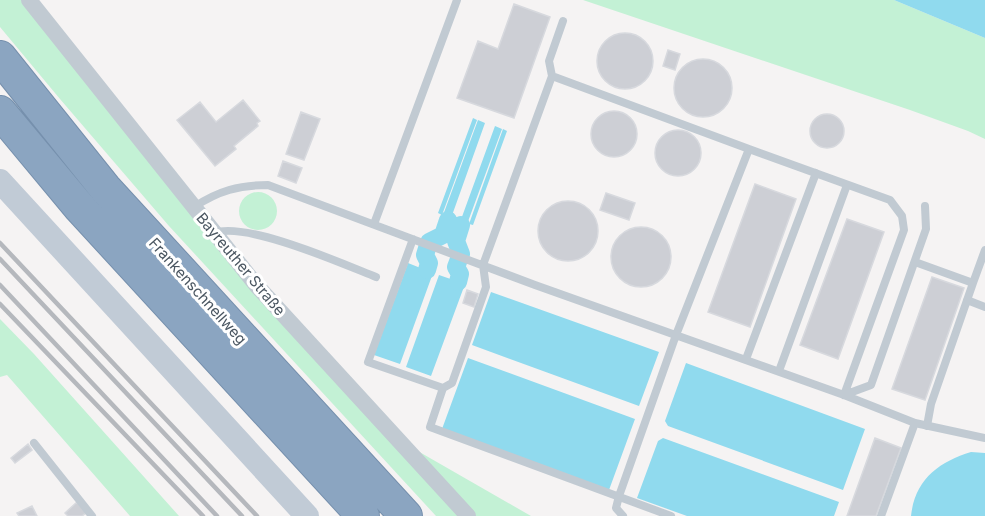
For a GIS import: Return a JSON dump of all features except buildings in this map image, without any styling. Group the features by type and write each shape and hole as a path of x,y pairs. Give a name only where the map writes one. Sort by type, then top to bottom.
{"highway":[{"name":"Frankenschnellweg","path":"0,57 105,188 406,516"},
{"name":"Frankenschnellweg","path":"0,112 80,208 363,516"}],"main road":[{"path":"0,181 307,516"}],"street":[{"name":"Bayreuther Straße","path":"29,0 256,286 468,516"}],"lane":[{"path":"374,224 457,0"},
{"path":"563,21 549,62 552,76 483,265 486,287 452,383 443,388 430,427 671,516"},
{"path":"552,76 890,200 902,216 904,230 844,394"},
{"path":"623,516 616,508 619,496 676,335 749,149"},
{"path":"746,359 816,173"},
{"path":"779,371 847,184"},
{"path":"193,208 228,190 244,185 268,185 483,265 844,394 915,423 985,438"},
{"path":"844,394 871,386 926,229 924,206"},
{"path":"214,234 219,231 241,232 272,238 376,277"},
{"path":"413,239 368,362 443,388"},
{"path":"927,426 931,404 985,250"},
{"path":"915,262 973,283"},
{"path":"967,300 985,307"},
{"path":"881,516 915,423"},
{"path":"34,443 92,516"}],"green space":[{"path":"0,0 36,0 245,263 409,446 531,516 436,516 169,226 60,99 0,27"},
{"path":"583,0 894,0 985,38 985,139 910,110"},
{"path":"258,192 265,193 271,198 276,204 276,218 271,224 265,229 258,230 251,229 245,224 240,218 239,211 240,204 245,198 251,193"},
{"path":"0,319 179,516 130,516 7,375 0,377"}],"water":[{"path":"894,0 985,0 985,38"},
{"path":"473,118 477,120 442,215 438,213"},
{"path":"478,120 485,123 450,221 442,218"},
{"path":"495,126 502,129 466,227 459,225"},
{"path":"503,129 507,131 473,225 469,224"},
{"path":"408,263 433,273 400,364 374,355"},
{"path":"439,275 465,284 431,376 406,367"},
{"path":"491,292 659,352 639,406 472,345"},
{"path":"468,358 635,419 609,490 442,429"},
{"path":"686,363 865,429 843,490 668,426 665,421"},
{"path":"663,438 839,502 834,516 687,516 637,498 658,441"},
{"path":"971,452 985,453 985,516 911,516 913,503 923,482 930,474 949,461"}],"waterway":[{"path":"427,270 429,263 425,255 429,242 443,235 448,220"},
{"path":"458,282 460,274 456,267 461,254 456,241 461,225"}],"railway":[{"path":"0,243 257,516"},
{"path":"0,259 242,516"},
{"path":"0,285 217,516"},
{"path":"0,304 203,516"}]}
